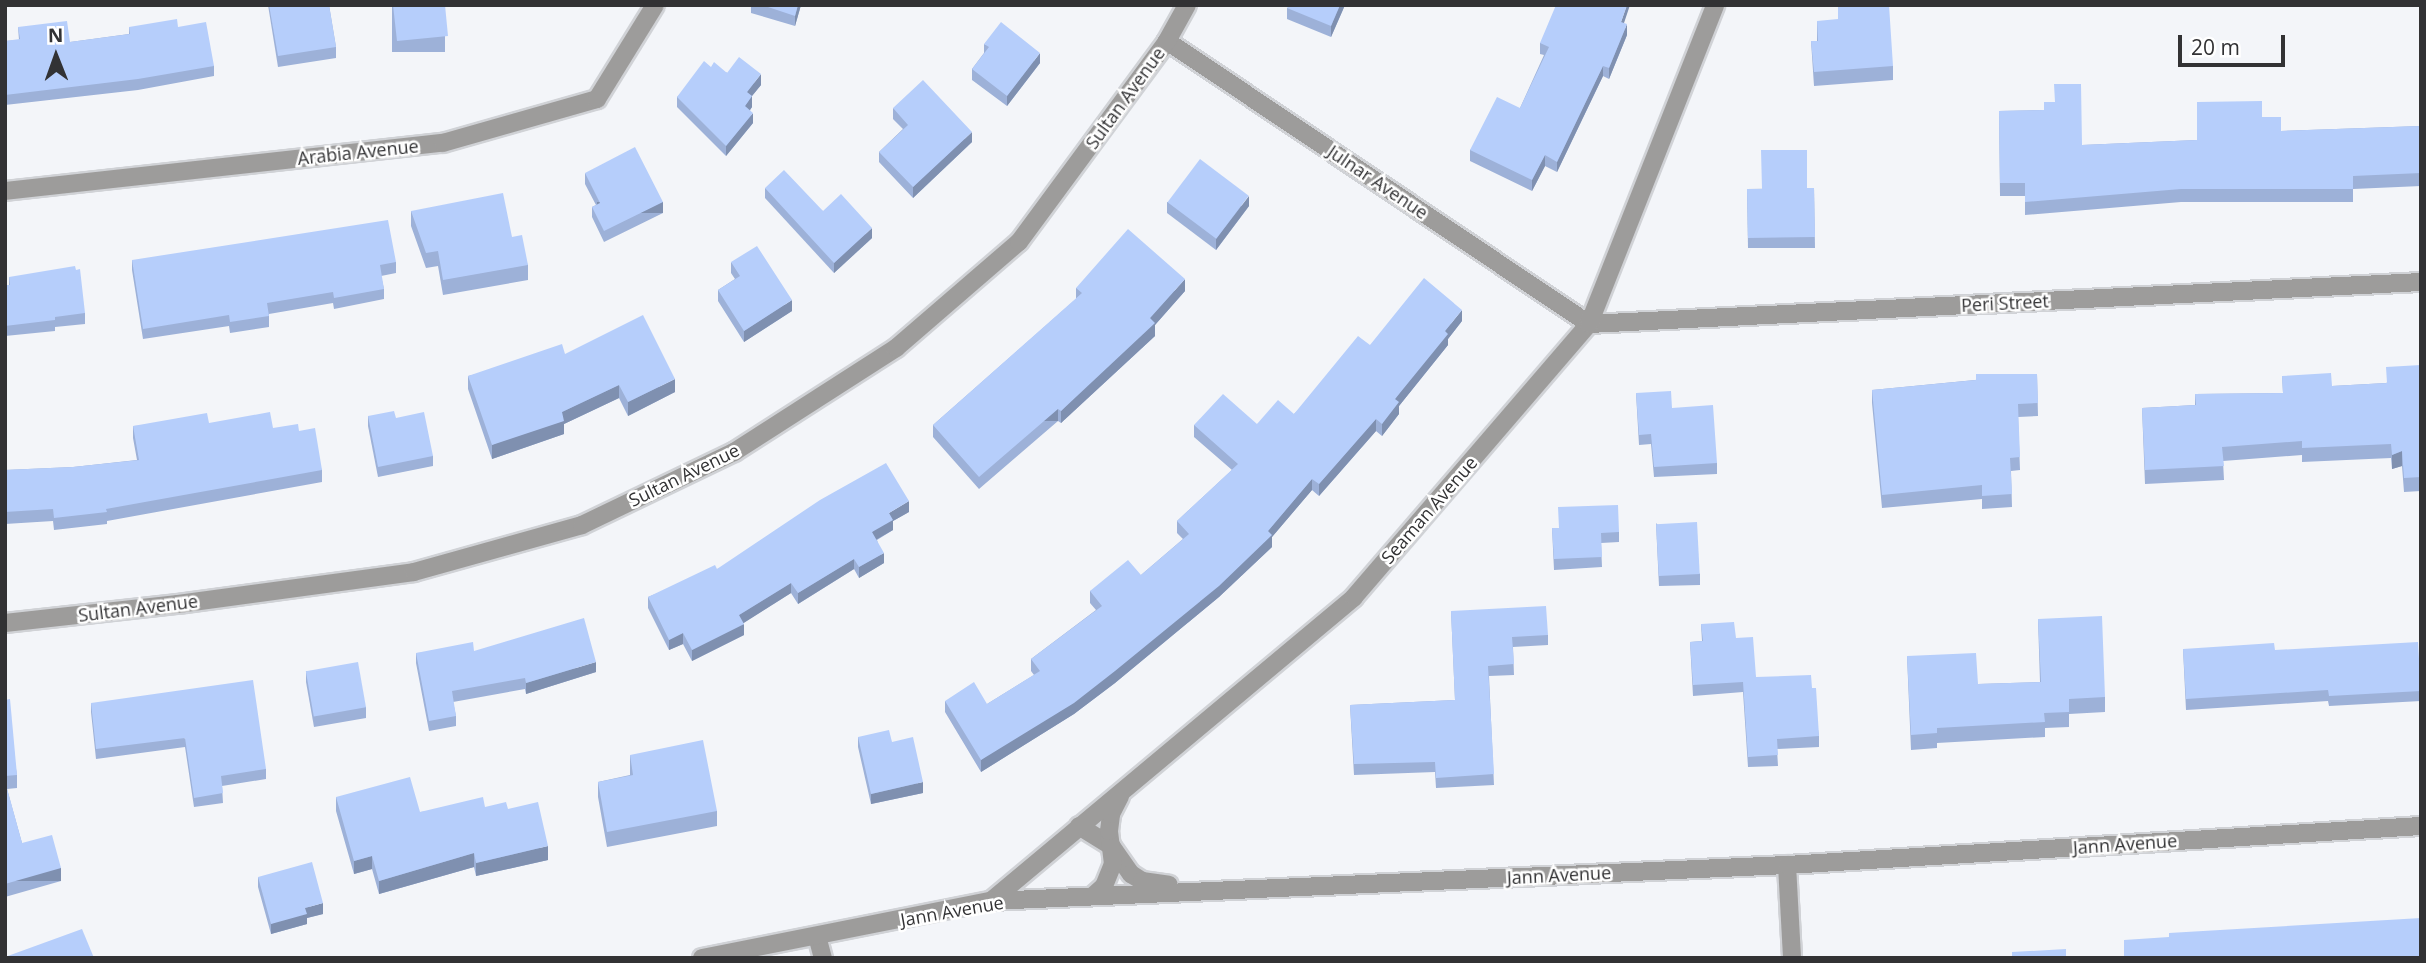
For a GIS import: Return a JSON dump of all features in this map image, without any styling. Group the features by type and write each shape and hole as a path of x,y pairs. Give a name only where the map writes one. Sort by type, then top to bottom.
{"street":[{"name":"Arabia Avenue","path":"5,191 443,143 597,99 655,5"},
{"name":"Sultan Avenue","path":"5,623 178,604 414,572 582,525 734,452 896,348 1019,242 1167,41 1187,5"},
{"name":"Seaman Avenue","path":"990,901 1354,597 1589,324 1715,5"},
{"name":"Julnar Avenue","path":"1167,41 1589,324"},
{"name":"Peri Street","path":"1589,324 2421,282"},
{"path":"1093,896 1110,875 1111,814 1123,790"},
{"path":"1079,826 1112,848 1131,874 1142,881 1162,885 1241,890"},
{"name":"Jann Avenue","path":"702,958 990,901 1787,865 2421,826"},
{"path":"1787,865 1792,958"},
{"path":"1031,868 1027,882 1040,899"},
{"path":"817,936 823,958"}],"building":[{"path":"269,5 329,5 336,47 278,56"},
{"path":"393,5 445,5 448,36 397,41"},
{"path":"762,5 798,5 795,16"},
{"path":"1289,5 1340,5 1331,26 1287,8"},
{"path":"1556,5 1627,5 1621,22 1627,24 1609,68 1603,66 1557,162 1545,155 1532,180 1470,150 1497,97 1520,108 1549,47 1540,43"},
{"path":"1838,5 1889,5 1893,66 1814,72 1811,41 1818,41 1817,21 1838,19"},
{"path":"177,19 178,27 206,22 214,66 138,79 5,95 5,41 20,39 18,27 67,21 70,42 130,34 129,27"},
{"path":"1001,22 1040,53 1007,96 972,69 989,47 984,44"},
{"path":"739,57 761,74 747,92 752,96 745,106 753,113 726,146 677,97 704,61 711,67 714,62 727,73"},
{"path":"923,80 972,132 913,187 879,152 908,125 893,108"},
{"path":"2054,84 2081,84 2082,145 2197,140 2197,102 2262,101 2262,117 2281,117 2281,131 2421,126 2421,173 2353,176 2353,189 2181,189 2025,202 2025,183 2000,183 1999,111 2044,110 2044,102 2055,102"},
{"path":"635,147 663,202 604,231 592,207 600,203 585,173"},
{"path":"1761,150 1807,150 1807,188 1814,188 1815,237 1748,238 1747,189 1762,189"},
{"path":"1200,159 1249,196 1216,239 1168,202"},
{"path":"784,170 823,211 841,194 872,228 834,263 765,188"},
{"path":"503,193 512,237 522,235 528,265 443,280 438,251 426,253 411,211"},
{"path":"388,220 396,262 380,265 384,289 334,298 333,292 267,303 269,316 230,322 229,315 143,329 132,260"},
{"path":"1128,229 1185,279 1150,318 1155,323 1061,411 1058,409 979,477 933,425 1082,293 1076,288"},
{"path":"757,246 792,300 744,331 718,290 740,276 731,262"},
{"path":"75,266 76,270 80,269 85,313 5,326 5,285 10,285 9,277"},
{"path":"1424,278 1462,310 1445,331 1448,334 1395,399 1399,402 1382,424 1376,419 1319,484 1312,479 1268,531 1272,535 1219,586 1074,703 981,760 945,701 974,682 987,704 1040,671 1031,659 1102,606 1090,591 1128,560 1141,575 1189,534 1177,521 1238,464 1194,425 1223,394 1257,424 1278,400 1294,414 1358,336 1370,345"},
{"path":"643,315 675,379 628,402 619,385 562,412 564,421 492,445 468,376 562,344 565,354"},
{"path":"2421,365 2421,477 2404,478 2402,451 2392,455 2391,444 2302,448 2302,441 2222,447 2224,466 2145,470 2142,408 2196,405 2195,394 2283,393 2282,376 2331,373 2332,386 2387,383 2386,367"},
{"path":"1976,374 2037,374 2038,403 2018,404 2020,457 2010,458 2012,494 1982,496 1982,485 1882,495 1872,390 1976,380"},
{"path":"1671,391 1672,408 1713,405 1717,463 1654,467 1651,434 1639,435 1636,393"},
{"path":"394,411 396,418 424,412 433,456 378,467 368,416"},
{"path":"270,412 273,428 298,424 299,431 315,428 322,470 106,509 107,512 54,518 53,509 5,512 5,470 139,460 133,426 207,413 209,423"},
{"path":"886,463 909,501 889,513 893,520 872,532 884,553 859,567 854,559 798,593 791,583 739,615 744,624 692,650 683,633 669,640 648,597 715,565 717,569 820,500"},
{"path":"1618,505 1619,532 1601,533 1602,557 1554,559 1552,528 1559,528 1558,507"},
{"path":"1697,522 1700,574 1659,576 1656,524"},
{"path":"1546,606 1548,635 1512,637 1514,664 1488,666 1494,774 1436,778 1435,762 1354,764 1350,705 1455,700 1451,611"},
{"path":"2102,616 2105,697 2069,699 2069,712 2044,713 2045,722 1937,728 1937,733 1911,735 1907,656 1976,653 1978,684 2041,682 2038,619"},
{"path":"584,618 596,662 526,683 525,678 452,691 456,716 429,721 416,653 473,642 474,651"},
{"path":"1734,622 1736,638 1753,637 1756,677 1811,675 1812,688 1816,688 1819,736 1777,739 1778,755 1748,757 1743,682 1693,685 1690,642 1703,641 1701,624"},
{"path":"2418,642 2421,691 2329,696 2328,690 2186,699 2183,649 2274,643 2275,650"},
{"path":"358,662 366,707 314,717 306,671"},
{"path":"253,680 266,769 221,776 223,793 194,798 185,738 96,749 91,703"},
{"path":"10,699 17,775 5,776 5,700"},
{"path":"889,730 892,742 913,737 923,782 871,794 858,737"},
{"path":"703,740 717,811 607,832 598,782 633,775 630,755"},
{"path":"410,777 420,812 483,797 485,807 506,802 508,809 538,802 548,846 476,863 474,853 379,881 372,856 354,861 336,797"},
{"path":"5,781 22,843 52,835 61,868 5,884"},
{"path":"312,862 323,903 305,908 307,914 271,924 258,877"},
{"path":"2421,918 2421,958 2118,958 2124,957 2124,940 2169,937 2169,933"},
{"path":"82,929 94,958 5,958 5,957"},
{"path":"2066,949 2066,958 2012,958 2012,952"}]}
